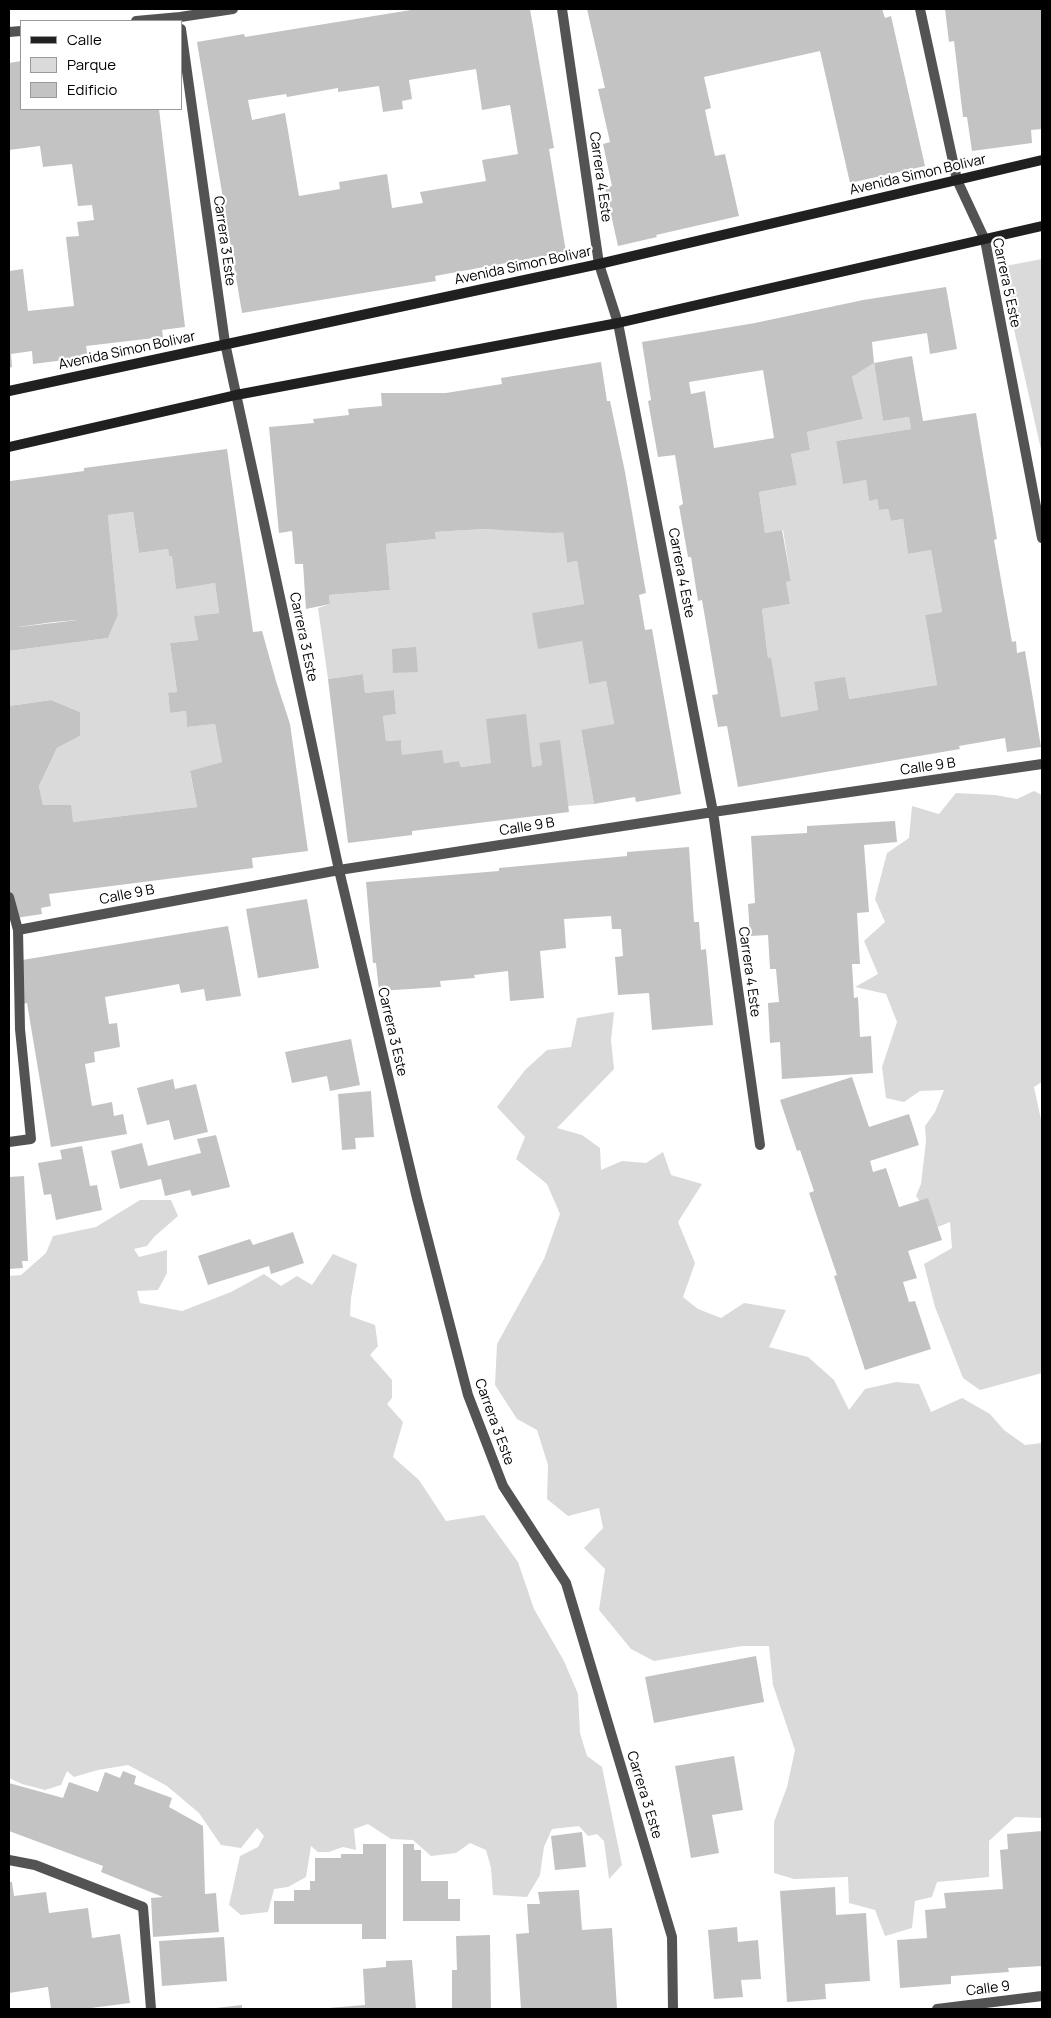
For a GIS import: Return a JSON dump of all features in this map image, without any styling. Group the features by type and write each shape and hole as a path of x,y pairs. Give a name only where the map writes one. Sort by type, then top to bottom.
{"main road":[{"name":"Avenida Simon Bolivar","path":"9,391 599,264 1042,160"},
{"path":"9,447 236,395 618,323 1042,226"}],"street":[{"path":"145,20 233,9"},
{"name":"Carrera 4 Este","path":"562,9 599,264 618,323 713,812 760,1145"},
{"name":"Carrera 5 Este","path":"920,9 957,180 985,240 1042,538"},
{"name":"Carrera 3 Este","path":"182,36 225,343 339,870 417,1198 468,1395 503,1486 566,1583 672,1937 673,2009"},
{"name":"Calle 9 B","path":"18,930 339,870 713,812 1042,764"},
{"path":"9,897 18,930 20,1029 31,1140 9,1142"},
{"path":"9,1860 35,1864 143,1907 151,2009"},
{"name":"Calle 9","path":"937,2009 1042,1996"}],"green space":[{"path":"1042,259 1042,454 1000,267"},
{"path":"874,363 883,421 909,417 911,429 836,441 843,483 866,480 869,500 877,499 879,510 888,509 891,521 903,519 908,554 931,550 942,612 925,615 937,685 849,699 814,682 818,710 781,717 768,658 762,609 790,604 786,582 791,581 783,530 765,533 759,492 797,485 791,454 810,450 807,432 863,419 852,377"},
{"path":"133,512 139,553 168,549 169,556 172,556 176,588 215,583 219,613 195,616 198,640 170,643 177,692 168,694 170,713 186,711 187,727 215,724 222,762 190,772 197,807 73,822 43,805 39,786 57,748 80,736 80,712 51,700 9,706 9,651 108,638 118,615 108,515"},
{"path":"484,529 563,532 567,563 577,561 584,604 533,613 582,641 589,683 606,681 614,724 581,731 594,804 568,806 539,743 542,765 532,767 491,763 461,767 459,761 444,763 402,755 401,740 386,741 383,716 396,714 394,690 365,693 363,674 328,679 318,608 330,604 329,595 390,590 386,544 436,539 435,532"},
{"path":"1034,791 1042,795 1042,1082 1034,1087 1042,1124 1042,1373 980,1390 963,1378 935,1307 924,1264 952,1248 950,1222 938,1227 916,1196 921,1184 926,1141 925,1126 935,1112 944,1090 920,1091 904,1102 886,1098 882,1067 897,1022 886,994 855,987 878,974 864,941 885,922 875,899 887,853 909,838 912,806 939,814 956,793 995,795 1017,799"},
{"path":"614,1012 611,1040 614,1069 557,1128 582,1135 600,1148 601,1170 622,1161 646,1163 663,1152 671,1175 702,1184 678,1222 695,1263 683,1297 698,1309 721,1318 744,1303 786,1310 769,1347 808,1357 834,1380 849,1410 865,1389 896,1382 919,1384 931,1412 962,1398 990,1414 1004,1430 1025,1445 1042,1443 1042,1818 1015,1817 989,1841 989,1877 937,1882 932,1897 915,1901 912,1928 885,1936 875,1910 849,1903 848,1877 794,1879 774,1873 774,1822 787,1787 795,1750 773,1685 769,1646 742,1646 654,1661 631,1649 599,1610 605,1569 584,1548 603,1528 599,1508 568,1516 547,1499 548,1465 537,1430 517,1419 495,1385 497,1344 544,1259 560,1214 547,1184 516,1159 525,1137 497,1107 525,1070 547,1050 571,1047 577,1018"},
{"path":"140,1200 171,1200 178,1216 154,1237 147,1246 134,1249 139,1257 167,1250 167,1273 158,1290 137,1291 140,1303 182,1311 231,1292 264,1274 281,1286 297,1276 312,1285 333,1254 357,1264 350,1316 375,1325 378,1346 370,1355 392,1380 392,1398 387,1404 403,1422 393,1457 419,1480 446,1521 484,1515 518,1562 534,1609 564,1661 578,1694 580,1733 587,1756 602,1767 622,1865 609,1879 604,1841 597,1834 588,1836 579,1826 552,1829 544,1847 540,1875 527,1897 493,1895 491,1868 486,1850 470,1843 456,1853 431,1856 413,1840 391,1839 368,1824 354,1829 356,1850 343,1847 329,1852 318,1852 311,1846 306,1877 288,1887 274,1889 268,1912 241,1915 229,1905 240,1856 258,1847 264,1836 257,1828 241,1848 221,1845 199,1813 167,1786 128,1765 98,1770 74,1777 67,1771 61,1785 45,1790 22,1784 9,1778 9,1276 21,1275 46,1253 53,1236 96,1227"}],"building":[{"path":"417,9 530,9 554,148 549,149 566,252 435,276 436,281 242,313 197,42 244,34 245,37","holes":["476,69 482,110 510,105 518,154 482,160 486,181 420,192 423,203 392,208 387,174 339,182 340,189 299,196 285,113 252,120 248,100 286,94 287,97 338,88 338,92 379,86 383,112 403,109 402,101 412,99 409,80"]},
{"path":"587,9 882,9 885,18 891,16 925,166 850,183 820,51 704,77 711,108 705,110 715,156 725,154 739,216 656,235 657,237 618,246 605,188 612,186 603,144 610,142 598,89 605,88"},
{"path":"945,9 1042,9 1042,129 1031,130 1032,143 972,151 967,117 963,117 954,41 949,42"},
{"path":"20,61 20,110 159,110 185,327 162,330 163,337 86,346 88,357 33,364 32,351 11,354 12,367 9,368 9,271 23,269 28,311 74,306 66,237 79,236 77,222 94,220 92,205 78,206 72,164 43,167 40,146 9,150 9,63"},
{"path":"946,287 957,349 930,354 927,333 872,342 874,363 912,356 923,421 976,413 997,539 994,540 1012,642 1016,641 1017,653 1025,651 1041,747 1007,752 1005,738 959,746 960,749 738,787 727,726 718,727 712,695 718,694 702,600 698,601 691,557 688,557 679,506 683,504 675,455 658,457 648,401 651,400 642,342 755,323 863,300","holes":["874,363 883,421 909,417 911,429 836,441 843,484 866,480 869,501 877,499 879,510 888,509 891,521 903,519 908,554 931,550 942,612 925,615 937,685 849,699 845,677 814,682 818,710 781,717 771,658 768,658 762,609 790,604 786,582 791,581 782,530 765,533 759,492 797,485 791,454 810,450 807,432 863,419 852,377","763,370 774,438 714,448 705,391 691,394 689,382"]},
{"path":"601,362 607,401 610,401 625,472 646,593 639,595 645,630 652,629 681,794 636,802 635,797 594,804 581,730 614,724 606,681 589,684 582,641 538,649 532,613 584,604 577,561 567,563 563,532 484,529 435,532 436,539 386,544 390,590 329,595 330,604 306,609 303,564 295,564 292,531 279,533 269,427 314,423 313,419 349,415 348,409 382,406 381,393 446,393 502,384 501,378"},
{"path":"227,449 253,632 262,631 290,724 308,851 252,858 253,868 49,894 51,906 41,908 42,914 9,919 9,706 51,700 80,712 80,736 57,748 39,786 43,805 71,805 73,822 197,807 190,771 222,762 215,724 187,727 186,711 170,713 168,693 177,692 170,643 198,640 194,616 219,613 215,583 176,589 172,556 169,556 168,549 139,553 133,512 108,515 118,615 108,638 9,651 10,481 84,471 84,468","holes":["78,620 18,627 54,622"]},
{"path":"416,647 418,672 393,673 392,649"},
{"path":"363,674 365,693 394,690 396,714 383,716 386,741 401,740 402,755 442,750 444,763 459,761 461,767 491,763 486,719 526,714 532,767 542,765 539,743 560,740 569,812 412,831 412,835 348,843 328,679"},
{"path":"895,821 897,842 864,845 869,912 857,913 860,964 852,964 854,998 858,997 860,1037 871,1036 873,1073 782,1079 780,1042 770,1043 768,1003 779,1002 776,969 770,969 768,935 750,936 748,904 755,903 751,836 807,833 807,826"},
{"path":"689,847 694,922 699,922 701,950 706,949 713,1025 652,1030 649,993 618,995 615,957 623,956 621,929 612,929 611,916 564,919 566,948 540,951 544,998 510,1001 508,971 474,975 475,978 440,981 441,987 379,991 376,963 373,963 366,882 499,871 499,868 627,856 627,852"},
{"path":"307,899 319,968 258,978 246,909"},
{"path":"228,926 241,996 206,1001 204,989 181,993 179,984 105,997 109,1024 117,1023 120,1047 94,1052 95,1062 85,1064 92,1106 112,1102 114,1116 123,1114 127,1134 51,1147 27,1003 23,1004 16,961"},
{"path":"351,1039 360,1085 330,1091 327,1076 292,1083 285,1052"},
{"path":"852,1077 869,1127 909,1114 919,1145 870,1161 873,1172 886,1168 899,1207 928,1198 942,1240 908,1251 917,1278 903,1282 909,1302 915,1301 931,1349 865,1370 834,1276 837,1275 809,1193 814,1191 800,1150 797,1151 780,1100"},
{"path":"173,1079 175,1089 196,1084 208,1132 174,1140 169,1120 147,1125 137,1088"},
{"path":"371,1091 374,1137 355,1138 356,1149 342,1150 338,1094"},
{"path":"216,1135 230,1187 192,1196 190,1190 165,1196 161,1179 120,1189 111,1151 142,1143 148,1166 201,1153 197,1139"},
{"path":"82,1146 90,1186 97,1185 102,1210 56,1220 51,1194 44,1195 38,1163 62,1159 60,1150"},
{"path":"24,1176 28,1261 22,1261 23,1268 9,1269 9,1177"},
{"path":"293,1232 304,1263 271,1274 269,1266 208,1285 198,1256 250,1239 253,1245"},
{"path":"756,1656 764,1702 654,1723 645,1677"},
{"path":"734,1756 743,1810 712,1815 719,1853 691,1858 675,1766"},
{"path":"123,1771 136,1776 134,1784 172,1798 169,1807 203,1826 205,1894 216,1893 219,1932 153,1937 151,1898 163,1897 101,1872 103,1866 9,1831 9,1783 63,1798 69,1782 98,1792 105,1772 120,1778"},
{"path":"1042,1831 1042,1966 1008,1968 1009,1972 951,1976 951,1984 900,1988 897,1940 927,1938 925,1910 946,1908 944,1893 1003,1889 1000,1850 1008,1849 1007,1834"},
{"path":"582,1832 586,1867 555,1870 551,1836"},
{"path":"363,1844 386,1844 386,1939 362,1939 362,1924 274,1924 274,1901 294,1901 294,1890 310,1890 310,1881 315,1881 315,1858 341,1858 341,1854 363,1854"},
{"path":"403,1844 414,1844 414,1850 421,1850 421,1881 448,1881 448,1899 460,1899 460,1921 403,1921"},
{"path":"9,1882 12,1882 14,1896 46,1892 49,1913 88,1908 92,1938 120,1934 130,2003 83,2009 51,2009 48,1987 9,1993"},
{"path":"835,1887 836,1915 866,1913 870,1981 825,1984 826,1999 787,2002 780,1891"},
{"path":"579,1890 582,1930 612,1928 617,2009 521,2009 516,1934 529,1933 527,1904 540,1904 538,1892"},
{"path":"737,1927 738,1942 758,1940 761,1979 741,1980 743,1997 714,1999 708,1930"},
{"path":"490,1935 491,2009 452,2009 452,1970 457,1970 456,1936"},
{"path":"224,1937 227,1981 162,1986 159,1941"},
{"path":"412,1960 416,2009 328,2008 365,2005 363,1969 386,1967 386,1961"},
{"path":"242,2005 242,2009 216,2009 216,2008"}]}
